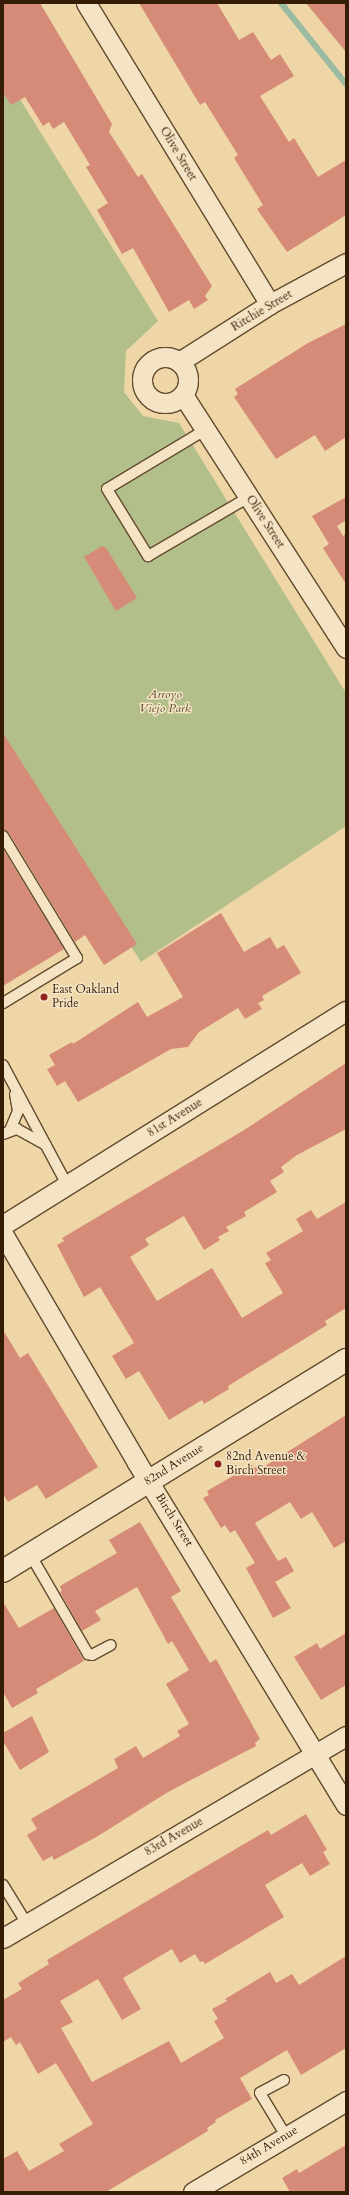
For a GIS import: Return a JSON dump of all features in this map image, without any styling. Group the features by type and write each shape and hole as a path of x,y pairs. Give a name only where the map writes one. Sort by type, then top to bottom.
{"street":[{"name":"Olive Street","path":"86,3 270,304"},
{"name":"Ritchie Street","path":"179,362 270,304 346,263"},
{"path":"170,358 179,362 188,377 183,395 169,404 157,402 143,387 143,374 152,362 170,358"},
{"name":"Olive Street","path":"183,395 346,648"},
{"name":"81st Avenue","path":"3,1225 346,1011"},
{"name":"Birch Street","path":"3,1234 149,1480 346,1805"},
{"name":"82nd Avenue","path":"3,1571 346,1360"},
{"name":"83rd Avenue","path":"3,1938 346,1736"},
{"name":"84th Avenue","path":"193,2192 346,2101"}],"lane":[{"path":"205,430 107,489 148,556 249,497"},
{"path":"3,836 77,958 3,1003"},
{"path":"3,1065 67,1185"},
{"path":"8,1074 18,1101 18,1111 6,1132 28,1133 47,1147"},
{"path":"30,1554 88,1654 92,1655 111,1645"},
{"path":"3,1885 27,1924"},
{"path":"284,2080 260,2093 286,2136"}],"green space":[{"name":"Arroyo Viejo Park","path":"3,72 158,321 126,351 124,392 143,416 179,423 346,693 346,826 141,962 3,744"}],"building":[{"path":"3,3 40,3 112,124 109,132 138,177 142,174 212,286 205,296 208,300 194,309 189,300 169,312 133,248 122,254 97,210 108,203 86,167 90,165 64,122 53,129 49,122 43,126 25,97 11,105 3,92"},
{"path":"139,3 217,3 239,40 253,32 271,60 280,54 294,76 260,96 289,142 294,138 318,177 346,160 346,215 287,252 257,209 263,205 234,158 238,155 205,102 200,105"},
{"path":"306,3 346,3 346,52"},
{"path":"346,324 346,437 325,451 315,435 276,459 234,397 238,394 235,389 308,343"},
{"path":"346,497 346,520 337,526 343,536 346,534 346,584 323,548 329,544 312,516"},
{"path":"102,546 106,548 137,598 116,611 84,557"},
{"path":"3,733 137,944 104,965 85,935 75,942 9,833 3,830"},
{"path":"3,849 64,949 3,986"},
{"path":"221,913 244,952 270,937 277,949 284,945 301,973 262,996 264,1000 258,1003 262,1009 245,1019 238,1008 199,1032 188,1047 171,1049 78,1102 65,1081 57,1086 47,1069 55,1065 49,1055 72,1042 73,1044 138,1002 147,1017 183,997 157,953"},
{"path":"346,1063 346,1129 297,1155 281,1167 284,1172 270,1181 277,1192 244,1212 246,1216 226,1227 229,1231 218,1237 220,1240 204,1250 184,1216 145,1239 149,1245 130,1257 157,1301 212,1268 242,1318 283,1293 265,1263 271,1260 266,1253 303,1231 296,1219 311,1210 317,1219 346,1202 346,1308 325,1321 327,1325 228,1386 229,1389 204,1404 202,1400 169,1420 139,1371 126,1379 112,1356 134,1343 100,1287 84,1297 57,1245 64,1241 62,1238 241,1132"},
{"path":"3,1330 20,1358 28,1353 98,1467 46,1499 37,1485 8,1502 3,1494"},
{"path":"346,1415 346,1541 334,1548 312,1512 301,1519 290,1502 255,1523 278,1561 286,1557 294,1571 275,1582 291,1608 273,1618 246,1568 255,1563 235,1530 230,1533 225,1525 221,1528 203,1498 209,1495 207,1491 252,1465 254,1468 260,1465 262,1468"},
{"path":"140,1522 181,1591 171,1597 210,1663 216,1659 260,1739 255,1743 256,1746 168,1792 98,1836 54,1860 52,1856 43,1861 27,1835 37,1829 31,1819 118,1768 114,1759 136,1746 143,1758 180,1736 177,1731 189,1724 166,1684 189,1670 172,1641 168,1644 137,1587 95,1611 101,1620 82,1631 60,1592 62,1591 60,1586 117,1553 109,1540"},
{"path":"3,1602 19,1628 54,1608 84,1661 36,1689 38,1693 12,1708 3,1692"},
{"path":"346,1633 346,1685 321,1700 294,1657 317,1643 320,1649"},
{"path":"32,1716 49,1752 20,1770 3,1741 3,1733"},
{"path":"306,1814 327,1850 323,1852 330,1864 310,1876 302,1863 265,1885 284,1917 205,1964 203,1961 200,1962 195,1954 180,1963 172,1949 123,1978 141,2009 122,2020 98,1979 60,2001 73,2022 61,2028 92,2082 169,2041 181,2063 224,2038 214,2021 218,2019 212,2009 227,2001 225,1999 270,1972 276,1983 292,1974 299,1985 346,1956 346,2048 301,2075 287,2050 240,2078 252,2099 215,2120 216,2122 207,2128 208,2131 106,2192 3,2192 3,2159 17,2151 29,2171 64,2151 59,2144 93,2124 56,2063 38,2074 20,2042 16,2045 11,2037 3,2042 3,2000 22,1989 18,1983 49,1964 47,1960 268,1830 271,1835"},
{"path":"346,2145 346,2192 290,2192 282,2178 297,2169 299,2173"}],"waterway":[{"path":"281,3 346,84"}],"place":[{"name":"East Oakland Pride","path":"44,997"},
{"name":"82nd Avenue & Birch Street","path":"218,1464"}]}
